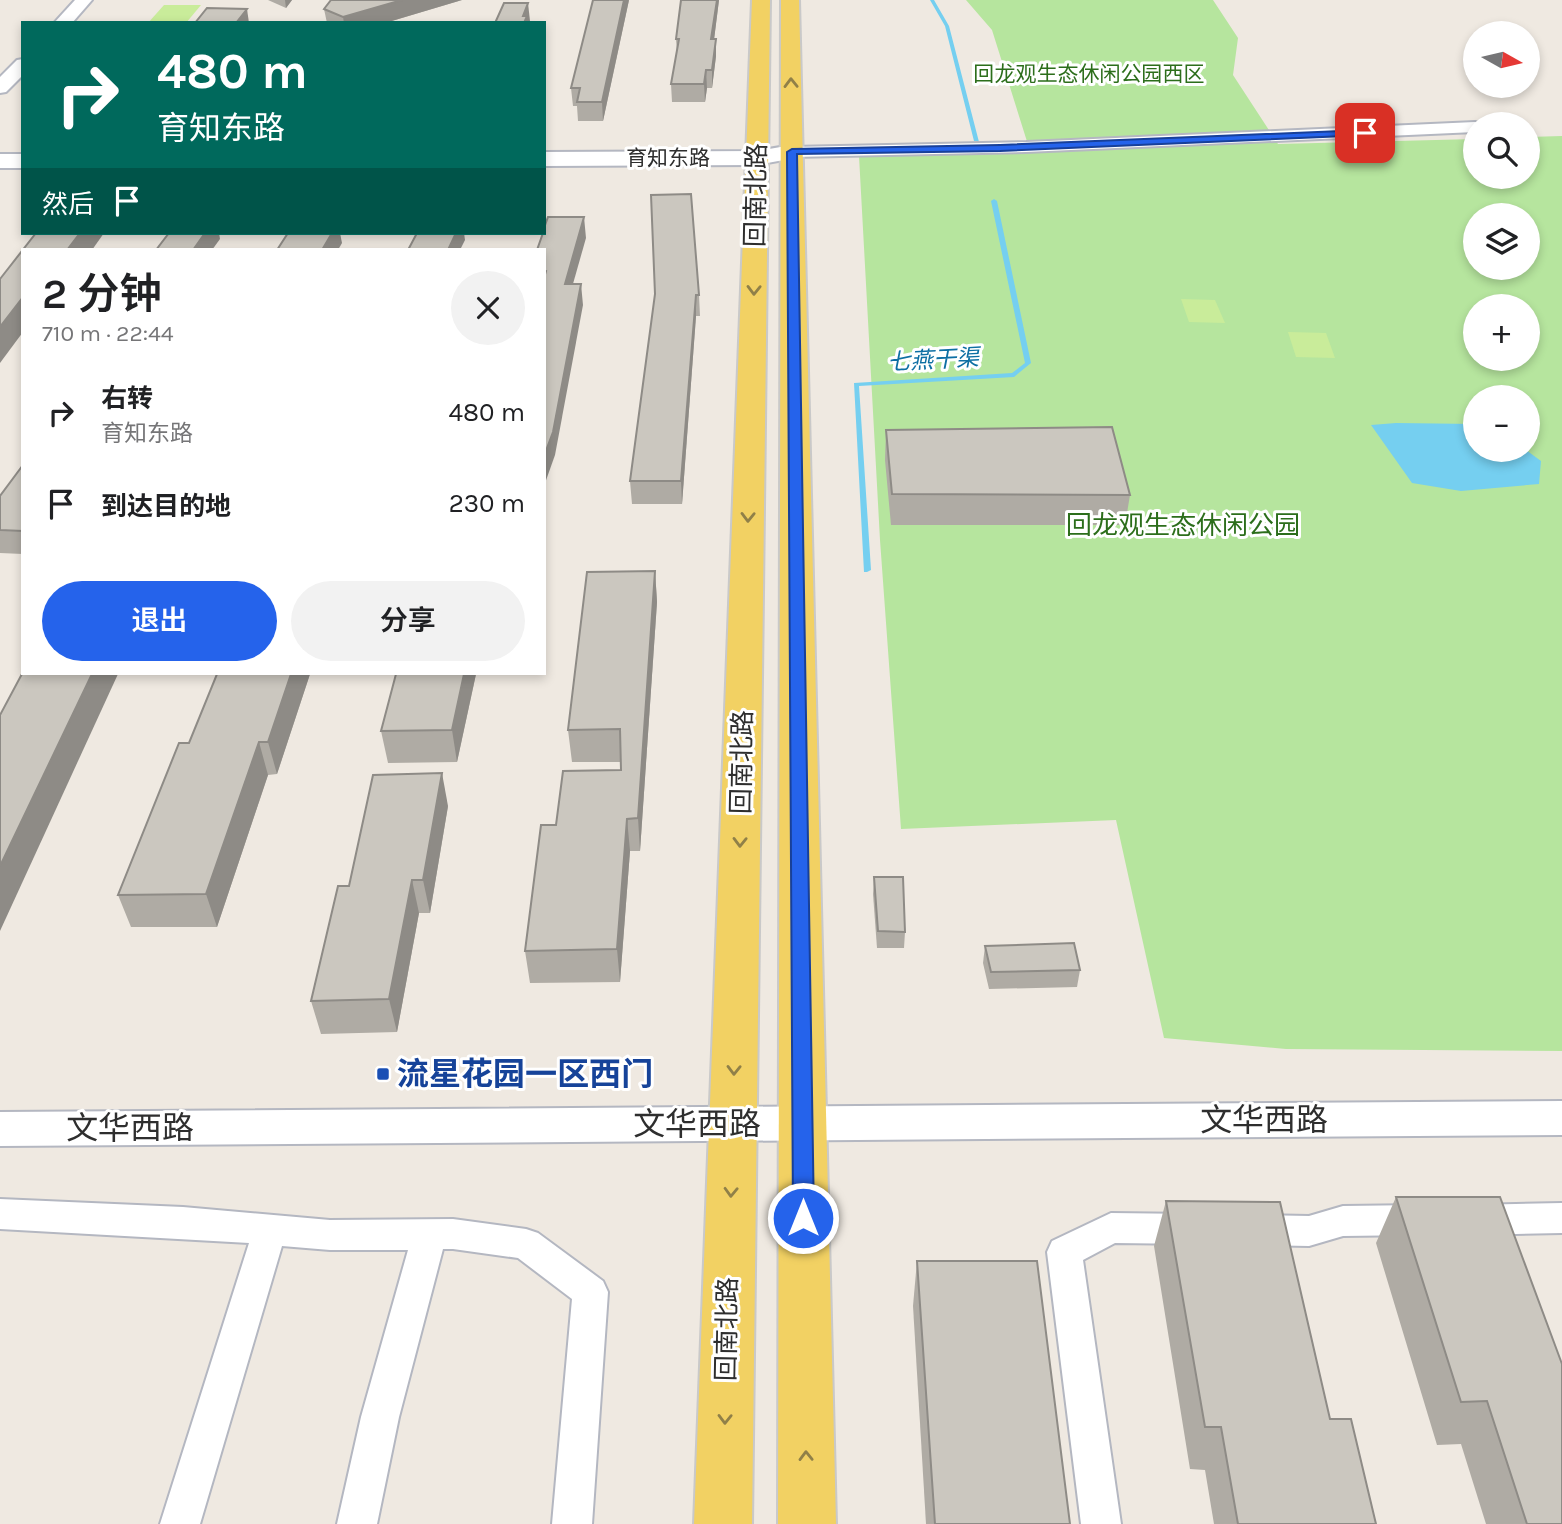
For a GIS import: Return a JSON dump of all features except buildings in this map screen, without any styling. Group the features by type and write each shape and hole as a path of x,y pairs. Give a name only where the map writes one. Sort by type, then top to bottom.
{"main road":[{"name":"回南北路","path":"723,1524 761,0"},
{"name":"回南北路","path":"790,0 807,1524"},
{"name":"育知东路","path":"546,149 757,153"},
{"path":"0,150 21,150"},
{"name":"育知东路","path":"546,159 792,152"},
{"path":"0,161 21,161"}],"street":[{"path":"64,21 84,0"},
{"path":"0,88 21,66"},
{"name":"育知东路","path":"792,152 1053,146 1463,128"},
{"name":"文华西路","path":"0,1129 1562,1118"},
{"path":"0,1214 330,1235 430,1234 526,1244 590,1292 572,1524"},
{"path":"1101,1524 1064,1252 1111,1228 1309,1231 1343,1222 1562,1218"},
{"path":"180,1524 270,1230"},
{"path":"357,1524 380,1417 430,1234"}],"green space":[{"name":"回龙观生态休闲公园","path":"966,0 1213,0 1238,38 1233,75 1278,144 1463,139 1463,189 1540,189 1540,137 1562,136 1562,1051 1286,1049 1164,1038 1116,820 901,829 880,540 859,156 1030,151 992,30"},
{"path":"164,5 201,5 188,21 150,21"},
{"path":"1181,299 1215,300 1225,323 1189,322"},
{"path":"1288,332 1326,333 1335,358 1296,357"}],"water":[{"path":"1463,424 1463,462 1540,460 1541,461 1539,484 1461,491 1412,483 1371,425"}],"waterway":[{"name":"七燕干渠","path":"932,0 947,26 977,141"},
{"name":"七燕干渠","path":"867,570 856,384 1014,375 1028,363 994,201"}],"place":[{"name":"流星花园一区西门","path":"383,1074"}],"route":[{"path":"803,1218 792,152 1000,148 1365,133"}],"park label":[{"name":"回龙观生态休闲公园西区","path":"1089,74"}]}
